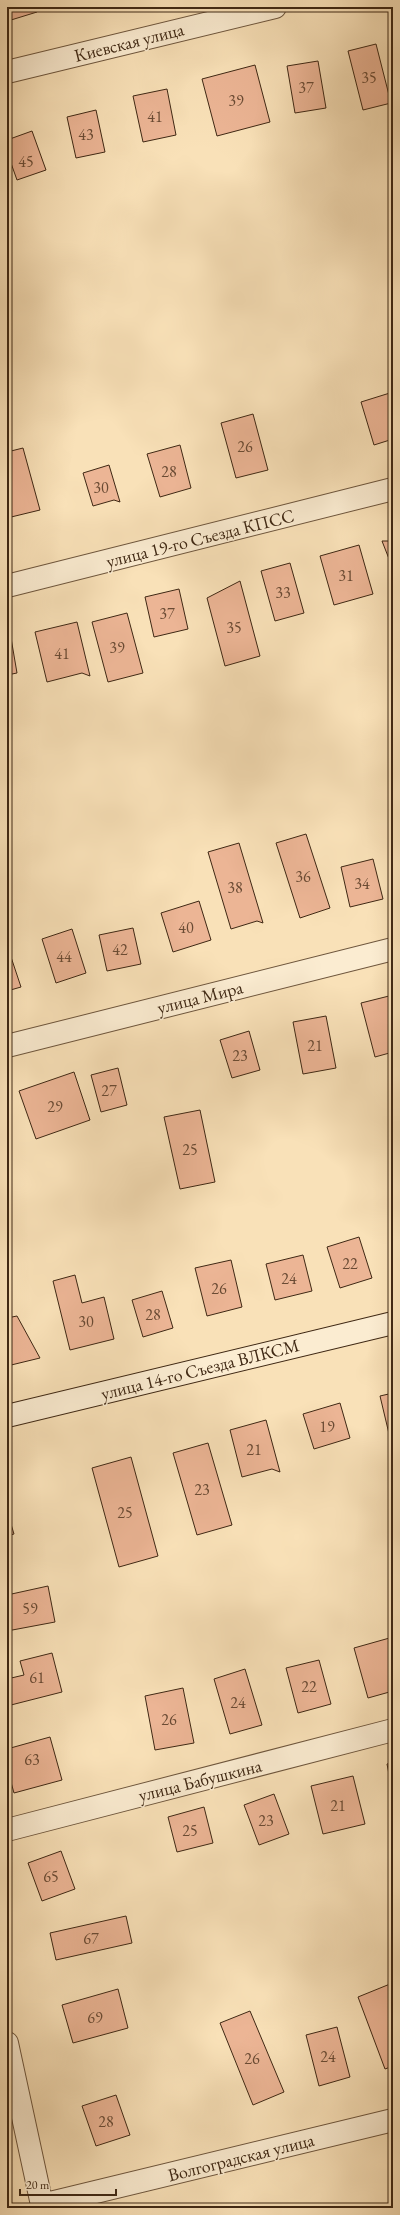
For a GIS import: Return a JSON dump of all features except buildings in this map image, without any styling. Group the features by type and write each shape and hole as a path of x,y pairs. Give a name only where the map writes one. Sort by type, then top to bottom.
{"street":[{"name":"Киевская улица","path":"7,72 275,7"},
{"name":"улица 19-го Съезда КПСС","path":"7,586 393,489"},
{"name":"улица Мира","path":"7,1046 393,949"},
{"name":"улица 14-го Съезда ВЛКСМ","path":"7,1416 393,1323"},
{"name":"улица Бабушкина","path":"7,1830 393,1730"},
{"name":"Волгоградская улица","path":"7,2043 42,2205 393,2120"}]}
